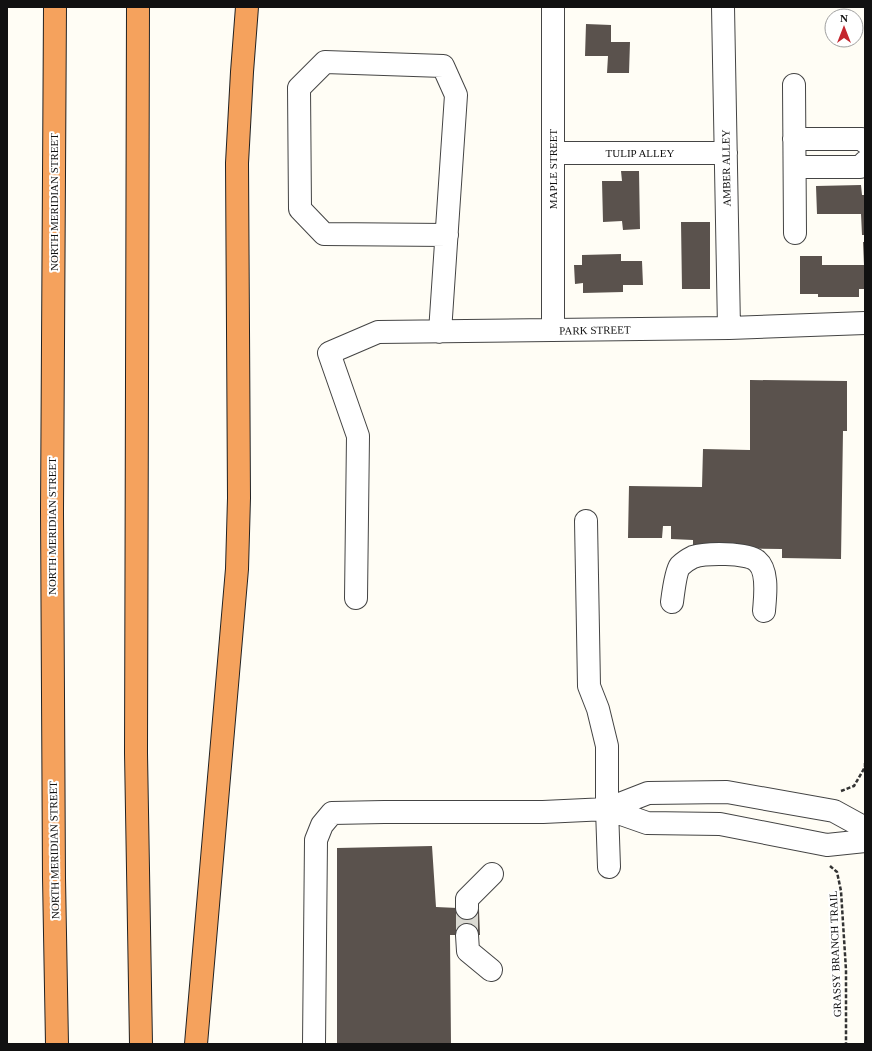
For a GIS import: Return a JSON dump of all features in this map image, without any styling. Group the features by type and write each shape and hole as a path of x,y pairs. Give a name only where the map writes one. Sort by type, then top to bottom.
{"highway":[{"name":"NORTH MERIDIAN STREET","path":"55,7 52,520 54,878 57,1044"},
{"path":"138,7 136,754 141,1044"},
{"path":"234,7 242,72"},
{"path":"196,1044 237,569 239,498 237,163 242,72 248,7"}],"street":[{"name":"MAPLE STREET","path":"553,7 553,330"},
{"name":"AMBER ALLEY","path":"723,7 729,328"},
{"path":"440,332 447,235 456,95 443,66 325,62 299,88 300,209 324,234 447,235"},
{"path":"794,85 795,233"},
{"path":"794,139 862,139 865,142"},
{"name":"TULIP ALLEY","path":"553,153 726,153"},
{"path":"794,167 860,167 865,162"},
{"name":"PARK STREET","path":"356,598 358,436 329,353 378,332 729,328 865,323"},
{"path":"586,521 589,686 598,709 607,746 609,867"},
{"path":"672,602 674,585 679,567 692,557 724,554 743,555 756,560 764,572 764,611"},
{"path":"314,1044 316,840 322,825 332,813 543,812 607,809 648,794 727,792 834,810 865,828"},
{"path":"607,809 647,823 720,824 827,845 865,841"},
{"path":"467,908 467,899 492,874"},
{"path":"467,935 468,950 491,970"}],"path":[{"path":"834,810 839,792 854,786 865,767 865,763"},
{"name":"GRASSY BRANCH TRAIL","path":"827,845 825,862 837,872 841,890 846,970 846,1044"}],"building":[{"path":"586,24 611,25 611,42 630,42 629,73 607,73 608,56 585,56"},
{"path":"621,171 639,171 640,229 623,230 622,221 603,222 602,181 622,181"},
{"path":"861,185 862,195 865,195 865,235 862,235 861,214 817,214 816,186"},
{"path":"681,222 710,222 710,289 682,289"},
{"path":"863,242 865,242 865,289 859,289 859,297 818,297 818,294 800,294 800,256 822,256 822,265 864,265"},
{"path":"621,254 621,261 642,261 643,285 623,285 623,292 583,293 583,283 575,284 574,265 582,265 582,255"},
{"path":"750,380 847,381 847,431 843,431 841,559 782,558 782,549 693,548 693,540 671,539 671,526 663,526 662,538 628,538 629,486 702,487 703,449 750,450"},
{"path":"432,846 436,907 479,909 480,935 450,935 451,1044 337,1044 337,848"}],"tunnel":[{"path":"467,908 467,935"}]}
